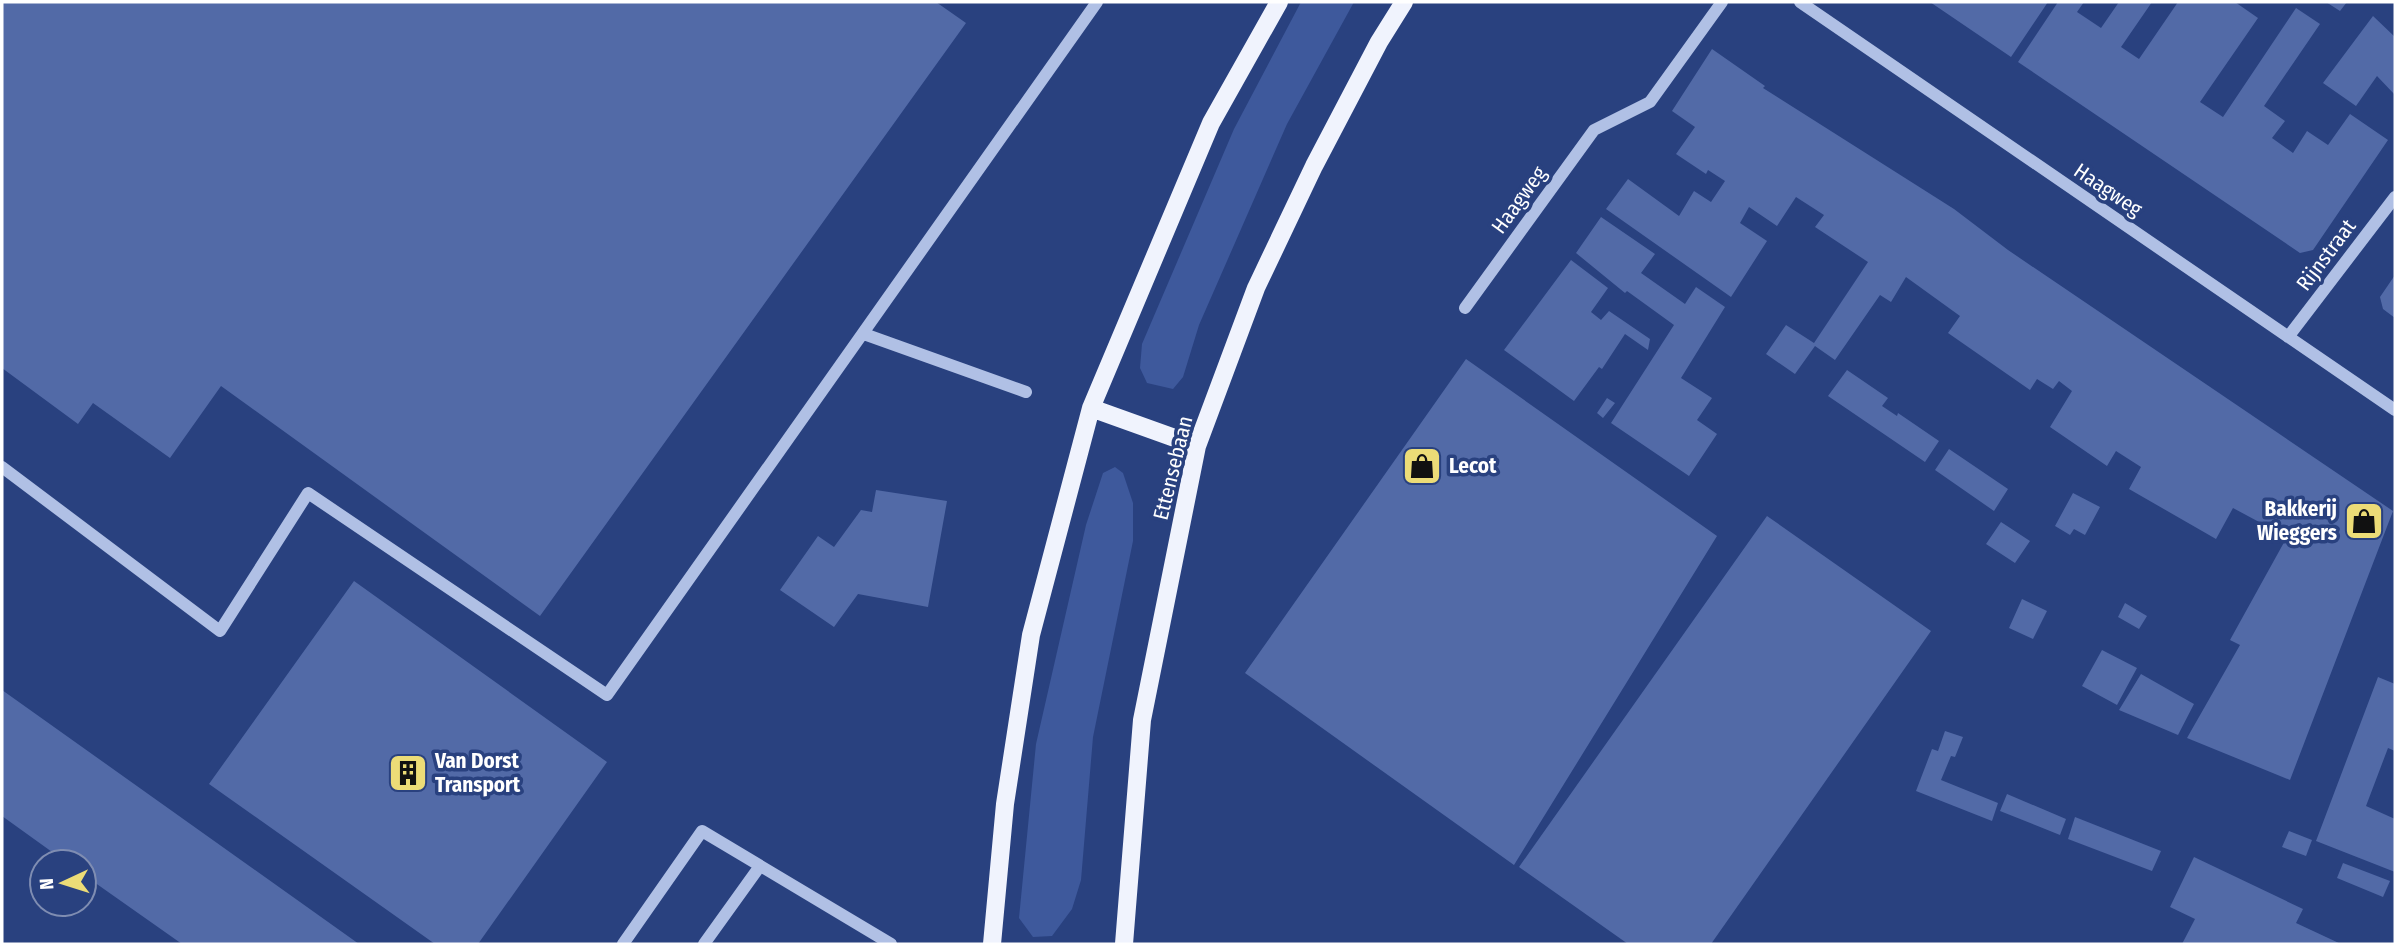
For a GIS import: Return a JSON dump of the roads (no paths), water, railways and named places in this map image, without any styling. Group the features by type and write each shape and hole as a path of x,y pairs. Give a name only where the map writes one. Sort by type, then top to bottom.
{"main road":[{"path":"992,944 1005,804 1031,635 1091,408 1211,123 1279,2"},
{"name":"Ettensebaan","path":"1124,944 1142,720 1198,446 1268,264 1314,166 1379,42 1404,2"},
{"path":"1091,408 1198,446"}],"street":[{"path":"2,467 219,631 308,493 607,695 1097,2"},
{"name":"Haagweg","path":"1465,308 1594,130 1650,102 1722,2"},
{"name":"Haagweg","path":"1800,2 2395,410"},
{"name":"Rijnstraat","path":"2288,337 2395,197"},
{"path":"864,334 1026,392"},
{"path":"623,944 702,831 891,944"},
{"path":"704,944 760,866"}],"place":[{"name":"Lecot","path":"1422,466"},
{"name":"Bakkerij Wieggers","path":"2364,521"},
{"name":"Van Dorst Transport","path":"408,773"}]}
